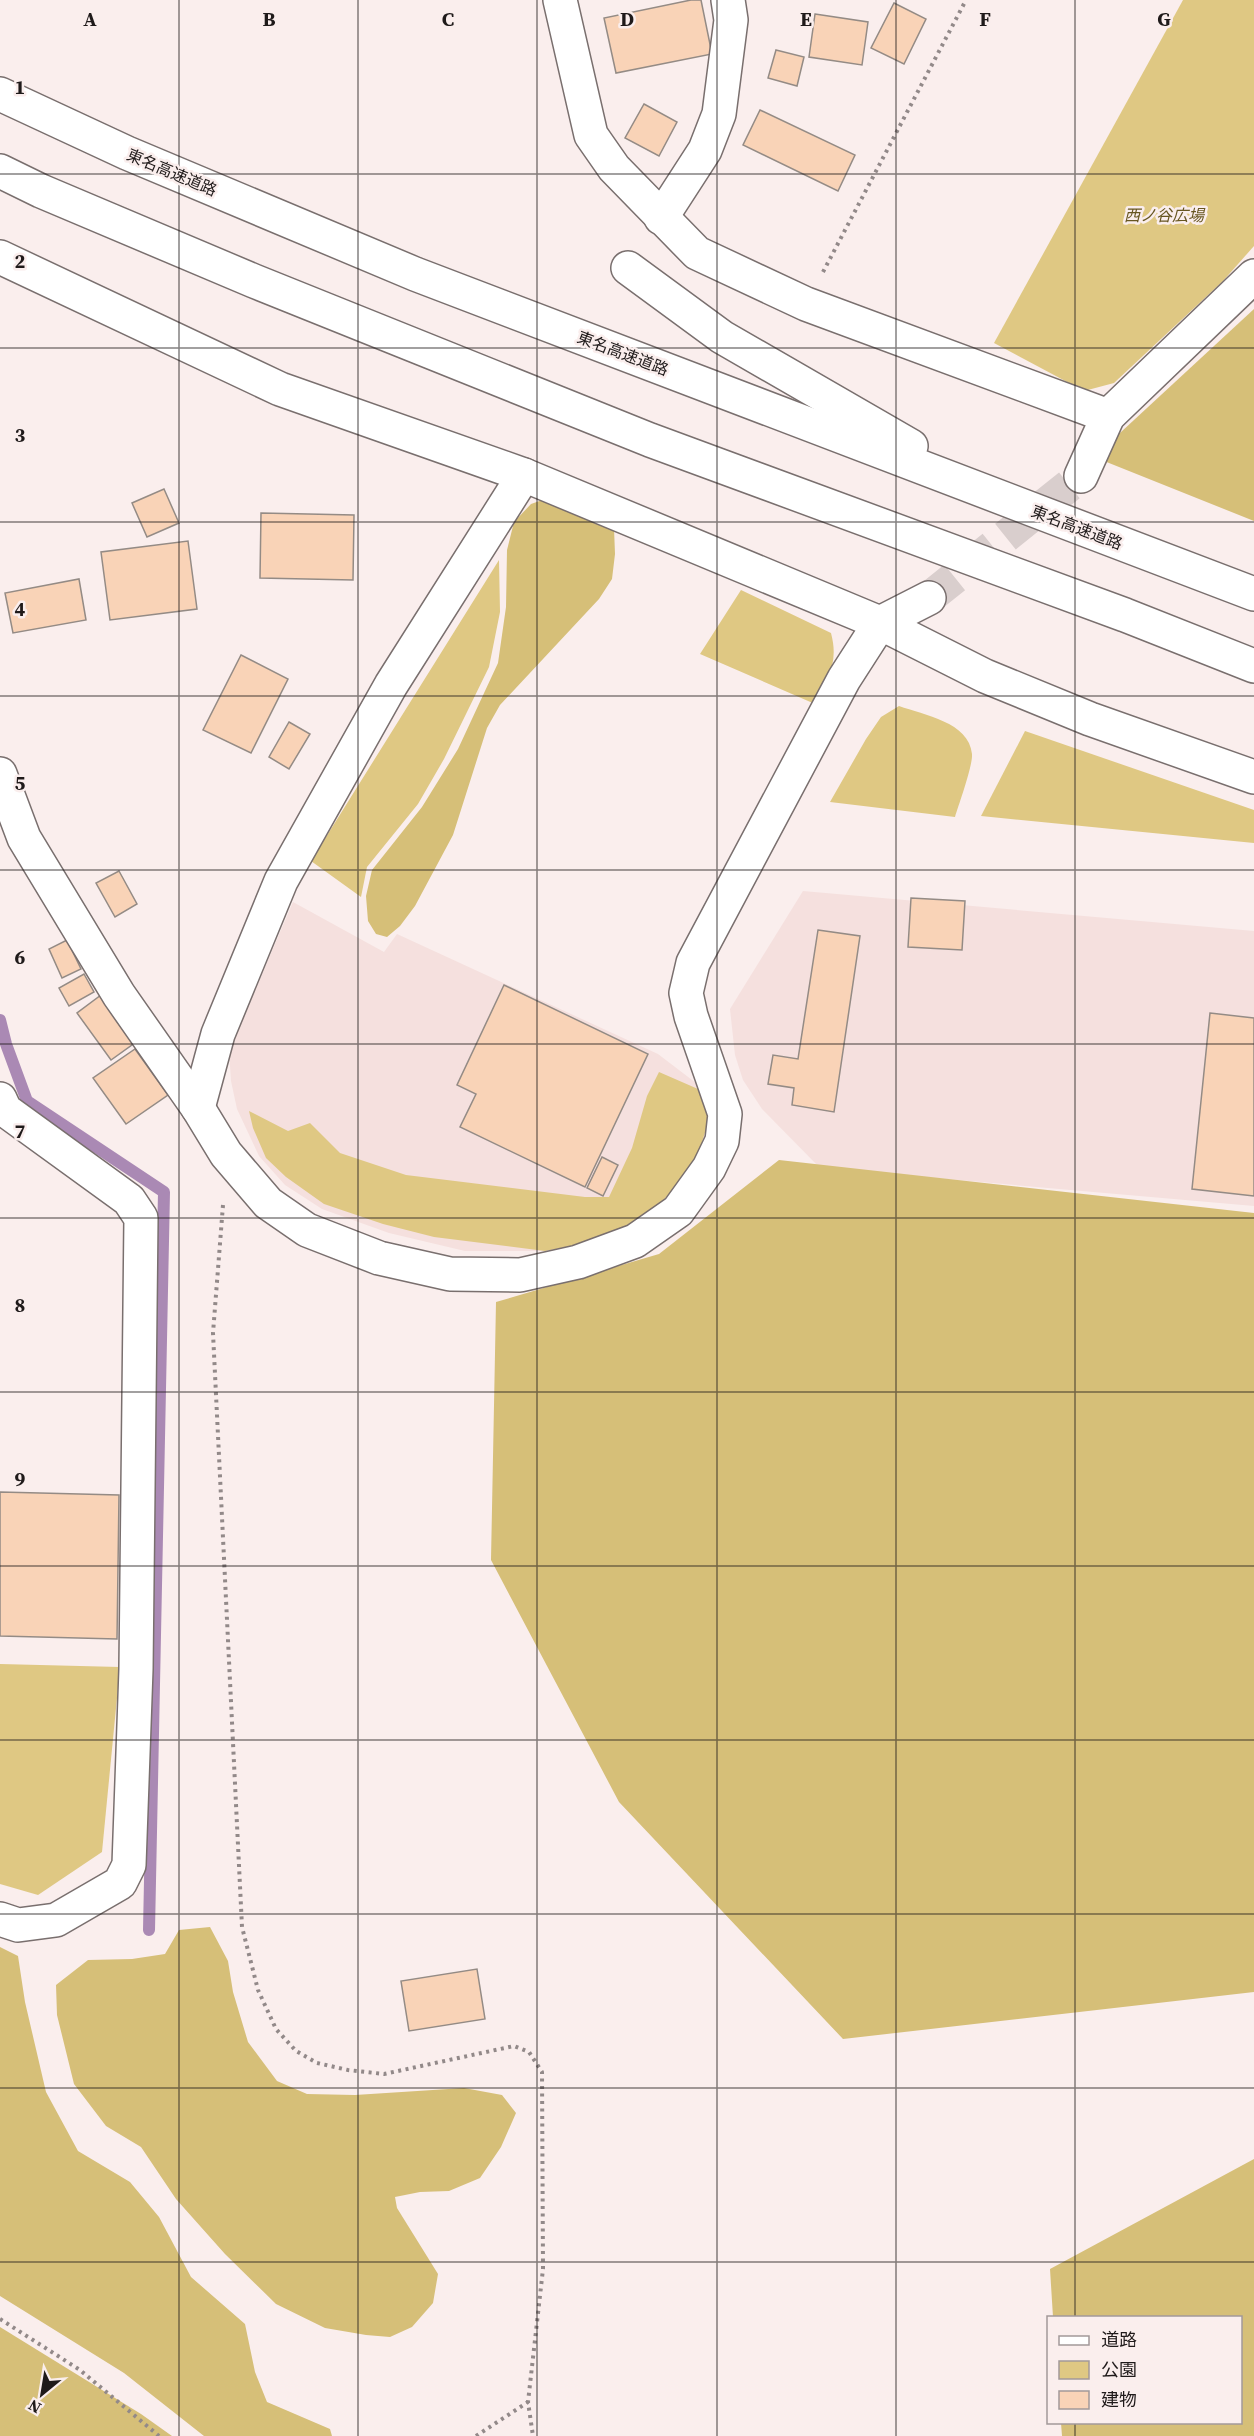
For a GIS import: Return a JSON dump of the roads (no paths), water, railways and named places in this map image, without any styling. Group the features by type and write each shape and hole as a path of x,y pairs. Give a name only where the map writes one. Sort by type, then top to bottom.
{"main road":[{"path":"560,0 591,135 614,168 697,253 806,304 1108,416"},
{"path":"661,218 705,150 719,114 731,20 728,0"},
{"name":"東名高速道路","path":"0,94 127,153 416,274 1254,594"},
{"path":"0,171 41,191 254,281 650,440 1125,615 1254,666"},
{"path":"0,257 280,389 525,475 880,623 996,681 1090,719 1254,777"},
{"path":"628,268 722,337 1000,497"},
{"path":"1081,476 1108,416 1254,276"},
{"path":"198,1108 218,1034 281,881 391,686 525,475"},
{"path":"0,774 24,838 119,995 198,1108 226,1154 268,1203 307,1230 379,1258 450,1274 520,1275 578,1262 635,1241 678,1211 709,1168 722,1141 724,1113 691,1016 686,993 693,963 844,679 880,623 929,598"},
{"path":"0,1099 5,1110 129,1200 141,1218 136,1669 129,1865 120,1883 56,1920 18,1925 0,1919"}],"waterway":[{"path":"0,1020 6,1044 27,1101 164,1192 149,1930"}],"tunnel":[{"path":"929,598 1081,476"}],"park label":[{"name":"西ノ谷広場","path":"1164,215"}]}
